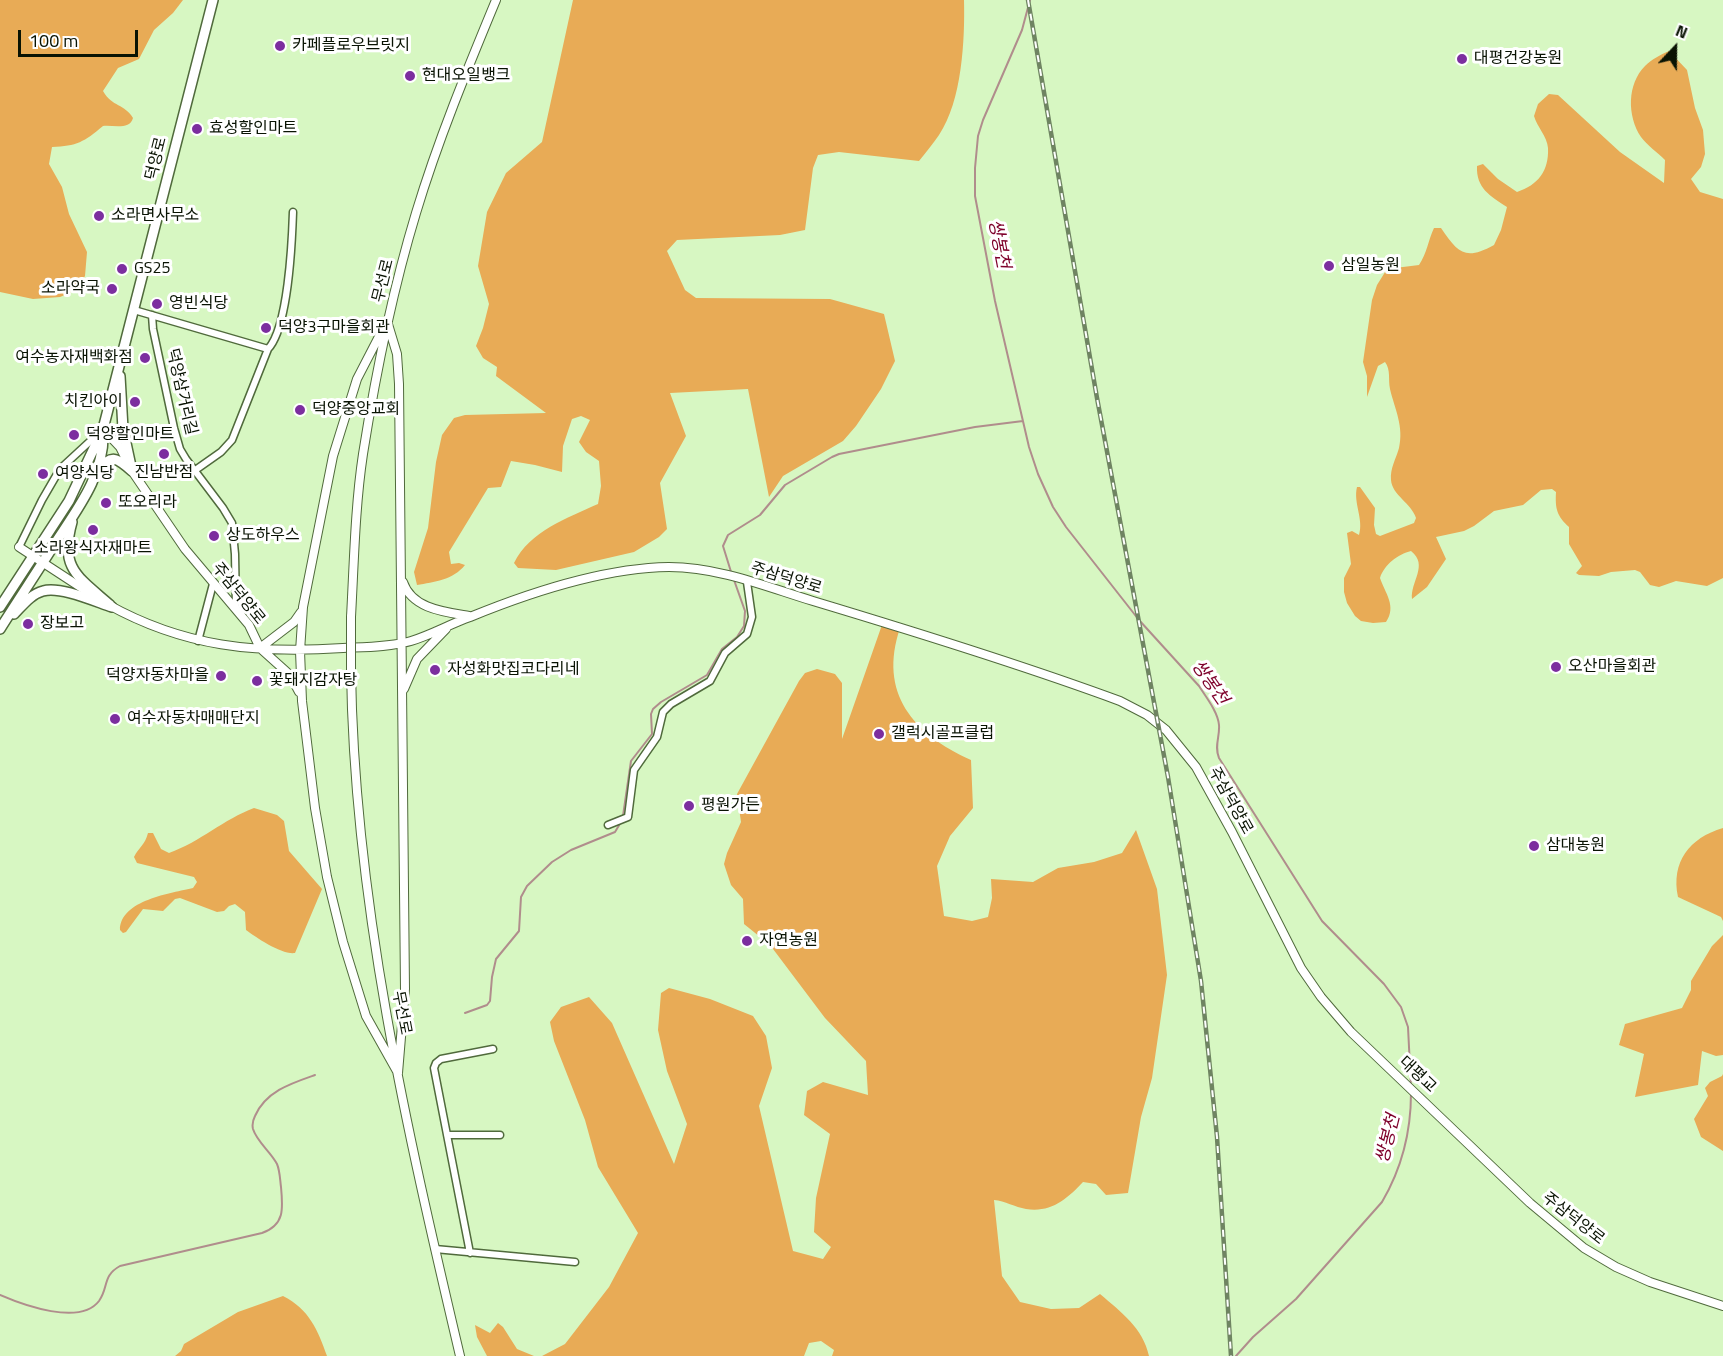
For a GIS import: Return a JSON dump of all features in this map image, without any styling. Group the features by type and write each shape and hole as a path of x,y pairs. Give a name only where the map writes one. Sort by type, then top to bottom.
{"main road":[{"name":"덕양로","path":"0,607 73,495 103,429 213,0"},
{"path":"120,366 122,421 132,471"},
{"name":"덕양로","path":"0,629 75,511 96,473 103,447 103,429"},
{"path":"96,473 108,460 113,459 132,471"},
{"path":"75,511 67,544 69,562 82,579 112,607"},
{"path":"0,629 30,598 43,591 62,591 112,607"}],"street":[{"name":"무선로","path":"459,1356 398,1073 377,961 362,849 354,758 351,617 355,536 363,455 387,321 416,213 432,164 448,117 496,0"},
{"path":"194,471 221,452 232,440 268,349 277,335 290,275 293,212"},
{"name":"덕양삼거리길","path":"134,310 268,349"},
{"name":"덕양삼거리길","path":"153,315 153,329 180,449 223,508 231,523 236,554 236,610"},
{"path":"387,321 399,368 405,989 398,1073"},
{"path":"387,321 364,364 348,405 324,501 303,607 300,651 302,701 315,808 327,877 343,942 366,1016 398,1073"},
{"path":"103,429 66,462 56,476 19,547 112,607 165,631 198,641 260,648 290,675 302,701"},
{"name":"주삼덕양로","path":"103,429 120,447 132,471 185,549 251,628 260,648 300,651 402,643 470,616 566,584 615,573 673,567 726,575 893,625 1120,701 1155,721 1176,741 1196,767 1312,987 1352,1032 1382,1061"},
{"path":"401,575 408,592 425,605 440,611 470,616"},
{"path":"608,825 626,818 630,812 634,770 657,737 663,712 671,704 710,681 725,652 747,634 752,616 745,581"},
{"path":"198,641 213,584"},
{"path":"260,648 297,620 303,607"},
{"path":"402,696 417,659 450,625"},
{"path":"470,1252 434,1071 436,1063 441,1059 493,1049"},
{"name":"대평교","path":"1382,1061 1433,1109"},
{"name":"주삼덕양로","path":"1433,1109 1514,1188 1584,1248 1616,1267 1650,1282 1723,1306"},
{"path":"447,1135 500,1135"},
{"path":"435,1249 575,1262"}],"shaded area":[{"path":"0,0 183,0 173,13 154,30 139,59 118,68 103,91 110,100 130,113 133,118 131,122 125,126 103,126 80,142 68,146 52,147 49,164 62,187 69,214 87,252 85,276 77,290 60,297 33,299 0,292"},
{"path":"573,0 964,0 963,51 953,105 939,135 919,161 839,152 818,155 813,168 805,230 780,235 677,240 667,251 685,290 696,298 830,299 884,314 895,361 881,389 843,441 783,476 769,497 748,389 670,393 686,436 660,483 667,529 659,537 634,552 556,570 518,568 514,563 521,552 539,534 562,520 598,504 601,486 599,461 586,452 579,442 590,420 581,416 572,419 563,446 562,472 511,461 501,487 488,488 449,552 451,564 465,565 449,577 417,585 414,572 428,528 436,462 442,435 454,418 465,415 546,413 496,376 497,367 483,358 476,346 489,304 478,266 487,212 506,173 542,142"},
{"path":"1669,51 1687,70 1695,108 1703,130 1705,154 1701,167 1691,179 1700,192 1723,199 1723,578 1707,586 1676,581 1659,587 1650,585 1640,572 1635,570 1611,572 1599,576 1579,575 1576,573 1582,566 1569,544 1569,527 1558,512 1556,492 1552,489 1541,490 1523,505 1494,511 1464,531 1436,537 1446,559 1427,587 1412,599 1419,568 1416,556 1411,551 1397,557 1388,565 1380,578 1390,605 1386,622 1361,621 1347,603 1344,592 1344,578 1351,564 1347,533 1352,531 1359,535 1360,529 1356,499 1357,487 1360,487 1375,508 1376,534 1380,536 1414,523 1416,518 1395,490 1391,480 1392,468 1399,448 1400,432 1385,362 1378,366 1367,397 1367,376 1363,362 1372,300 1377,285 1387,269 1419,265 1434,228 1441,228 1452,243 1463,252 1476,253 1494,245 1507,207 1485,191 1477,174 1477,166 1483,164 1498,179 1517,192 1531,185 1541,176 1547,164 1548,148 1534,116 1538,104 1549,94 1558,95 1620,152 1664,183 1665,160 1649,146 1636,129 1631,100 1639,73 1650,61"},
{"path":"883,622 900,628 894,651 894,672 898,691 906,709 917,724 932,738 971,760 973,808 950,836 937,866 944,916 972,921 988,917 992,898 991,879 1033,882 1058,868 1094,862 1122,853 1136,830 1157,889 1167,975 1152,1078 1141,1117 1128,1193 1106,1195 1096,1184 1083,1182 1065,1199 1043,1209 1026,1209 994,1200 1002,1276 1020,1302 1051,1309 1079,1308 1100,1294 1136,1329 1142,1337 1149,1356 832,1356 834,1350 821,1341 809,1343 804,1356 542,1356 565,1344 609,1287 638,1233 598,1167 585,1120 554,1041 550,1022 561,1007 589,997 612,1023 674,1164 687,1124 667,1071 658,1030 661,993 669,988 710,999 753,1016 766,1036 772,1068 759,1106 793,1251 823,1259 831,1247 814,1232 816,1198 830,1134 804,1115 807,1091 823,1082 868,1095 866,1061 825,1018 770,945 744,924 743,899 731,885 724,864 741,822 737,794 799,681 805,673 817,669 835,674 842,683 842,739"},
{"path":"254,808 277,815 284,821 289,851 322,889 295,953 277,949 246,930 245,912 235,904 224,911 217,912 180,898 175,899 163,911 143,909 126,932 123,933 120,930 122,920 128,911 149,900 193,888 197,882 194,877 137,863 134,857 148,833 153,833 161,849 169,853"},
{"path":"1723,828 1723,921 1721,917 1678,897 1677,873 1680,862 1692,845 1711,832"},
{"path":"1723,935 1723,1055 1716,1056 1702,1051 1698,1085 1635,1097 1644,1054 1619,1045 1625,1024 1682,1008 1691,990 1691,981 1712,946"},
{"path":"1723,1074 1723,1151 1701,1137 1694,1119 1708,1096 1705,1088"},
{"path":"283,1296 300,1307 306,1314 320,1337 327,1356 175,1356 184,1344 238,1312"},
{"path":"498,1323 517,1349 534,1356 487,1356 477,1337 475,1325 490,1333"}],"waterway":[{"name":"쌍봉천","path":"1030,0 1022,30 978,136 975,196 995,301 1029,447 1038,474 1053,507 1066,527 1139,620 1199,686 1208,700 1218,720 1219,758 1322,921 1384,984 1401,1007 1408,1027 1411,1087"},
{"path":"732,575 723,546 728,535 760,515 785,485 832,457 975,427 1023,421"},
{"path":"623,816 631,761 652,734 653,709 707,675 722,649 737,637 744,626 745,611 734,580"},
{"path":"465,1013 487,1005 490,1001 496,959 519,931 521,897 527,886 552,862 571,850 615,832 621,822"},
{"path":"0,1295 36,1308 65,1313 79,1312 99,1301 108,1278 120,1266 270,1230 281,1215 280,1176 274,1160 255,1134 254,1119 260,1107 273,1094 315,1075"},
{"name":"쌍봉천","path":"1236,1356 1253,1337 1296,1299 1382,1202 1395,1176 1404,1149 1411,1093"}],"railway":[{"path":"1028,0 1097,398 1168,777 1201,981 1217,1137 1231,1356"}],"place":[{"name":"카페플로우브릿지","path":"280,46"},
{"name":"대평건강농원","path":"1462,59"},
{"name":"현대오일뱅크","path":"410,76"},
{"name":"효성할인마트","path":"197,129"},
{"name":"소라면사무소","path":"99,216"},
{"name":"삼일농원","path":"1329,266"},
{"name":"GS25","path":"122,269"},
{"name":"소라약국","path":"112,289"},
{"name":"영빈식당","path":"157,304"},
{"name":"덕양3구마을회관","path":"266,328"},
{"name":"여수농자재백화점","path":"145,358"},
{"name":"치킨아이","path":"135,402"},
{"name":"덕양중앙교회","path":"300,410"},
{"name":"덕양할인마트","path":"74,435"},
{"name":"진남반점","path":"164,454"},
{"name":"여양식당","path":"43,474"},
{"name":"또오리라","path":"106,503"},
{"name":"소라왕식자재마트","path":"93,530"},
{"name":"상도하우스","path":"214,536"},
{"name":"장보고","path":"28,624"},
{"name":"오산마을회관","path":"1556,667"},
{"name":"자성화맛집코다리네","path":"435,670"},
{"name":"덕양자동차마을","path":"221,676"},
{"name":"꽃돼지감자탕","path":"257,681"},
{"name":"여수자동차매매단지","path":"115,719"},
{"name":"갤럭시골프클럽","path":"879,734"},
{"name":"평원가든","path":"689,806"},
{"name":"삼대농원","path":"1534,846"},
{"name":"자연농원","path":"747,941"}]}
